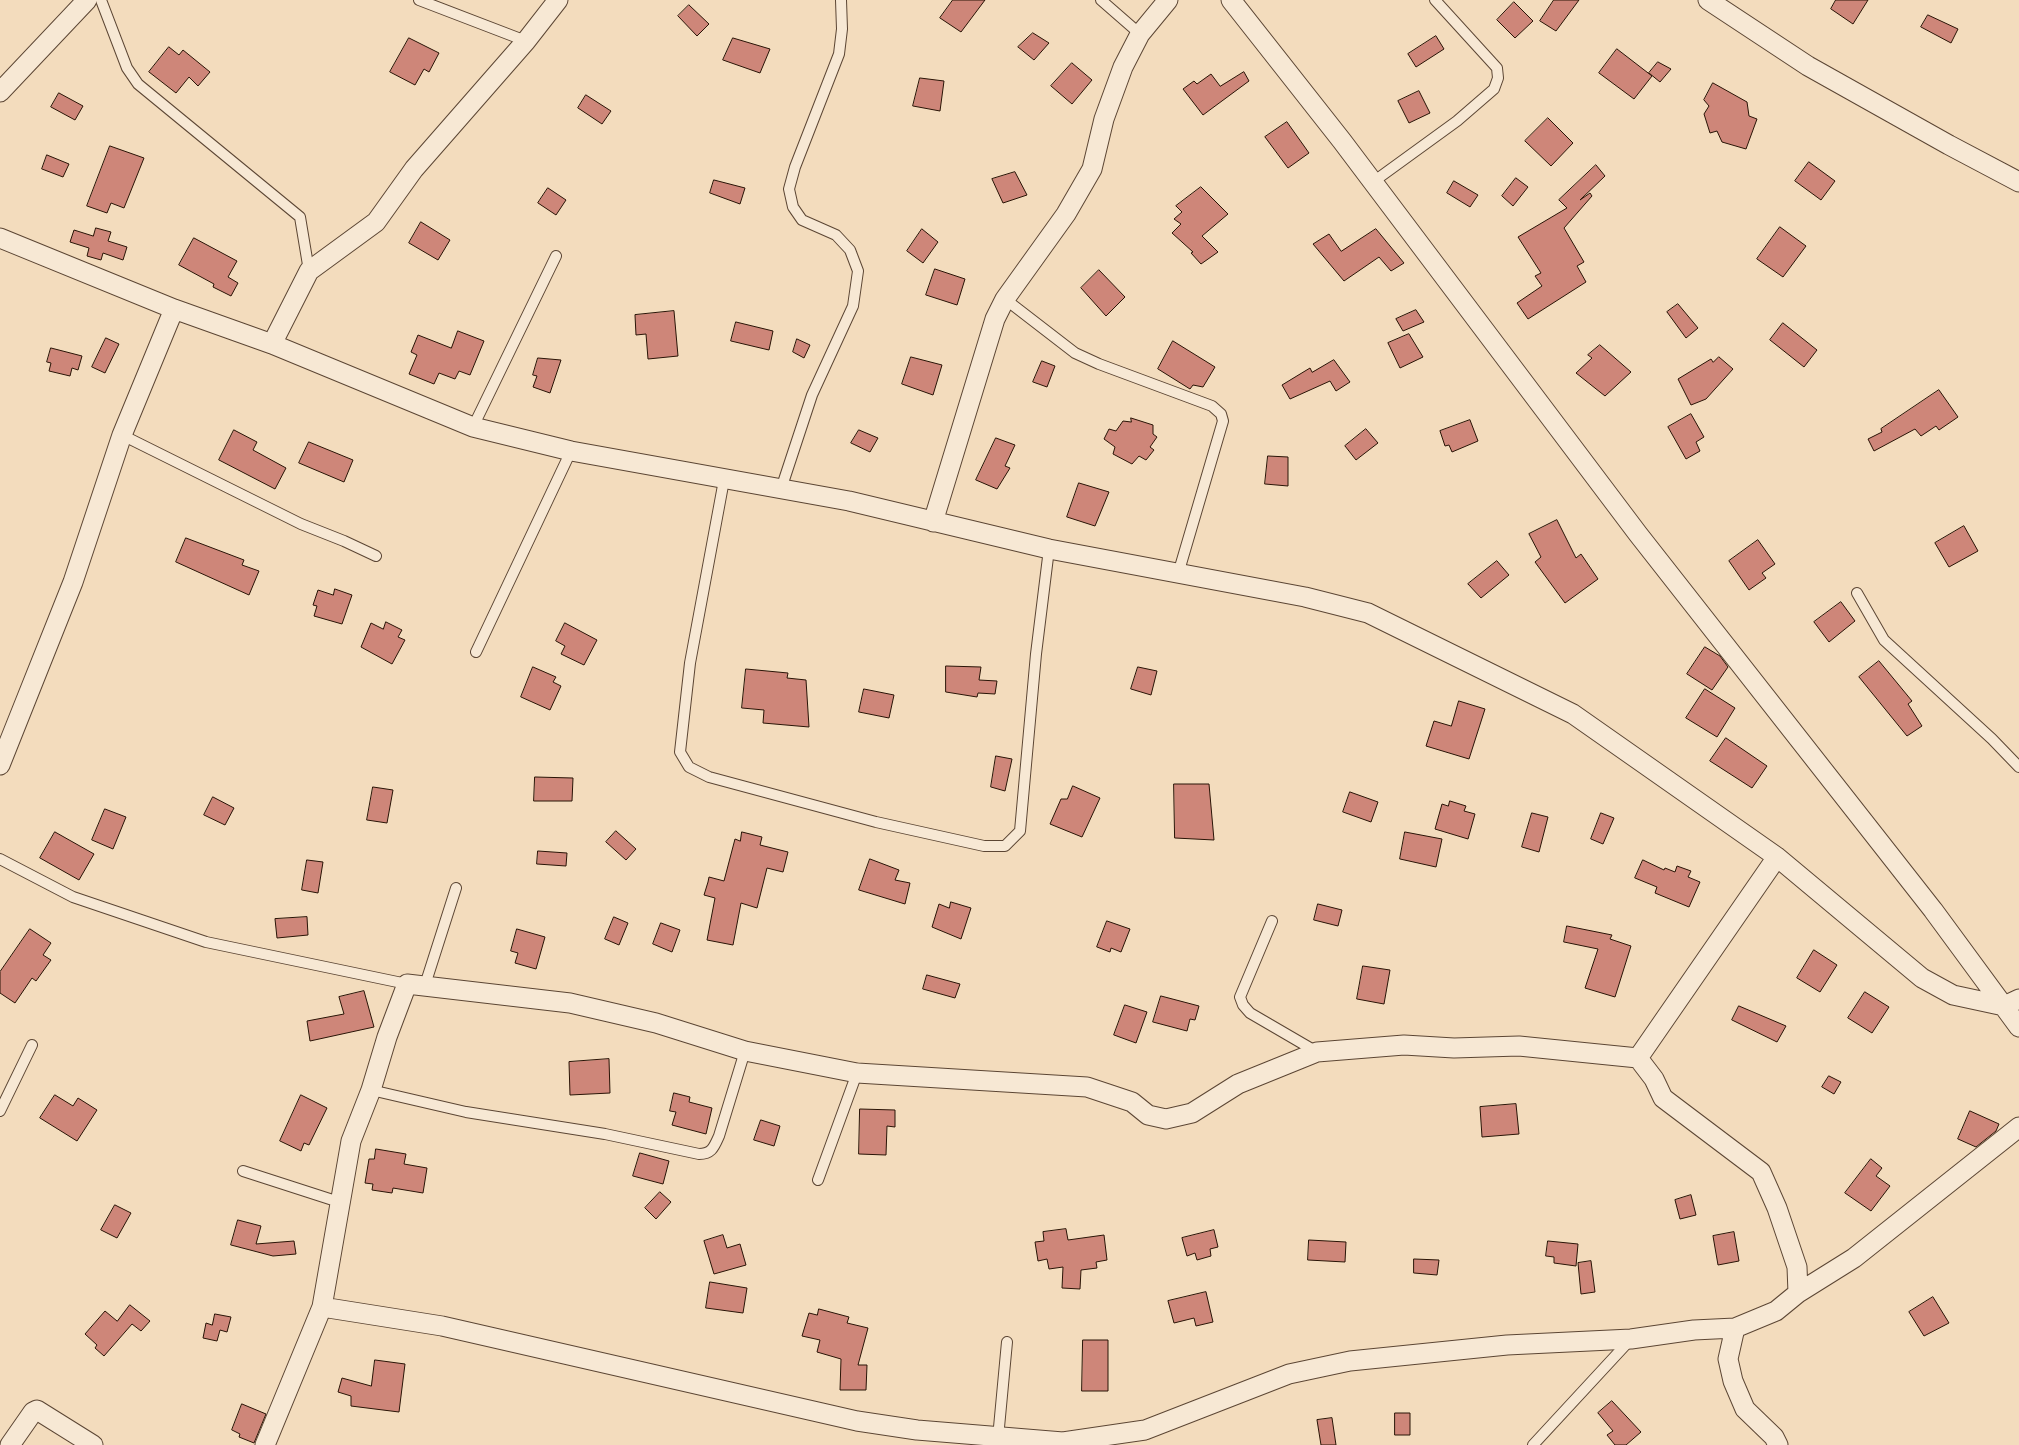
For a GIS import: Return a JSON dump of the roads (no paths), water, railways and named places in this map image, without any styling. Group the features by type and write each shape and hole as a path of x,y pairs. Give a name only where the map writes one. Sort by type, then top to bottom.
{"street":[{"path":"0,92 87,0"},
{"path":"272,344 309,271 376,222 414,169 526,42 558,0"},
{"path":"933,522 987,341 1005,299 1066,214 1092,169 1104,119 1123,67 1140,34 1168,0"},
{"path":"1708,0 1808,66 2019,182"},
{"path":"1237,2 1603,489 1934,910 2011,1002 2019,1027"},
{"path":"0,238 174,308 272,344 473,427 571,451 849,501 1049,549 1305,597 1368,613 1573,714 1777,857 1922,978 1953,995 2011,1002"},
{"path":"0,765 73,582 122,435 174,308"},
{"path":"1638,1058 1777,857"},
{"path":"265,1445 322,1307 351,1141 371,1090 387,1037 416,984 570,1003 656,1023 745,1051 856,1073 1087,1087 1132,1102 1148,1115 1166,1119 1192,1113 1238,1084 1317,1052 1396,1045 1454,1048 1519,1046 1638,1058 1654,1078 1663,1098 1761,1172 1777,1208 1797,1267 1798,1293"},
{"path":"322,1307 442,1326 857,1421 986,1440 1063,1442 1145,1430 1289,1374 1350,1360 1507,1345 1632,1339 1694,1330 1735,1328 1776,1311 1798,1293 1854,1258 2019,1127"},
{"path":"1735,1328 1728,1359 1733,1381 1745,1409 1774,1437 1778,1445"},
{"path":"10,1445 33,1412 37,1410 92,1445"}],"lane":[{"path":"101,0 128,68 138,84 300,217 309,271"},
{"path":"419,0 526,42"},
{"path":"780,489 812,395 853,306 858,271 850,250 836,235 802,220 793,207 789,189 795,167 839,54 842,29 841,0"},
{"path":"1101,0 1140,34"},
{"path":"1373,182 1457,121 1494,89 1498,78 1497,68 1435,0"},
{"path":"473,427 556,256"},
{"path":"1005,299 1075,353 1099,364 1212,406 1221,414 1223,421 1221,429 1178,574"},
{"path":"122,435 301,524 344,540 376,556"},
{"path":"476,652 571,451"},
{"path":"724,480 690,663 680,752 689,767 709,777 876,822 984,846 1005,846 1020,831 1036,654 1049,549"},
{"path":"1857,593 1884,640 1992,739 2019,767"},
{"path":"0,859 73,897 206,942 416,984 456,888"},
{"path":"1272,921 1240,997 1243,1006 1250,1013 1317,1052"},
{"path":"0,1111 32,1045"},
{"path":"371,1090 466,1112 605,1134 699,1154 708,1154 714,1149 719,1136 745,1051"},
{"path":"818,1180 856,1073"},
{"path":"243,1171 339,1202"},
{"path":"1533,1445 1632,1339"},
{"path":"986,1440 1007,1342"}]}
